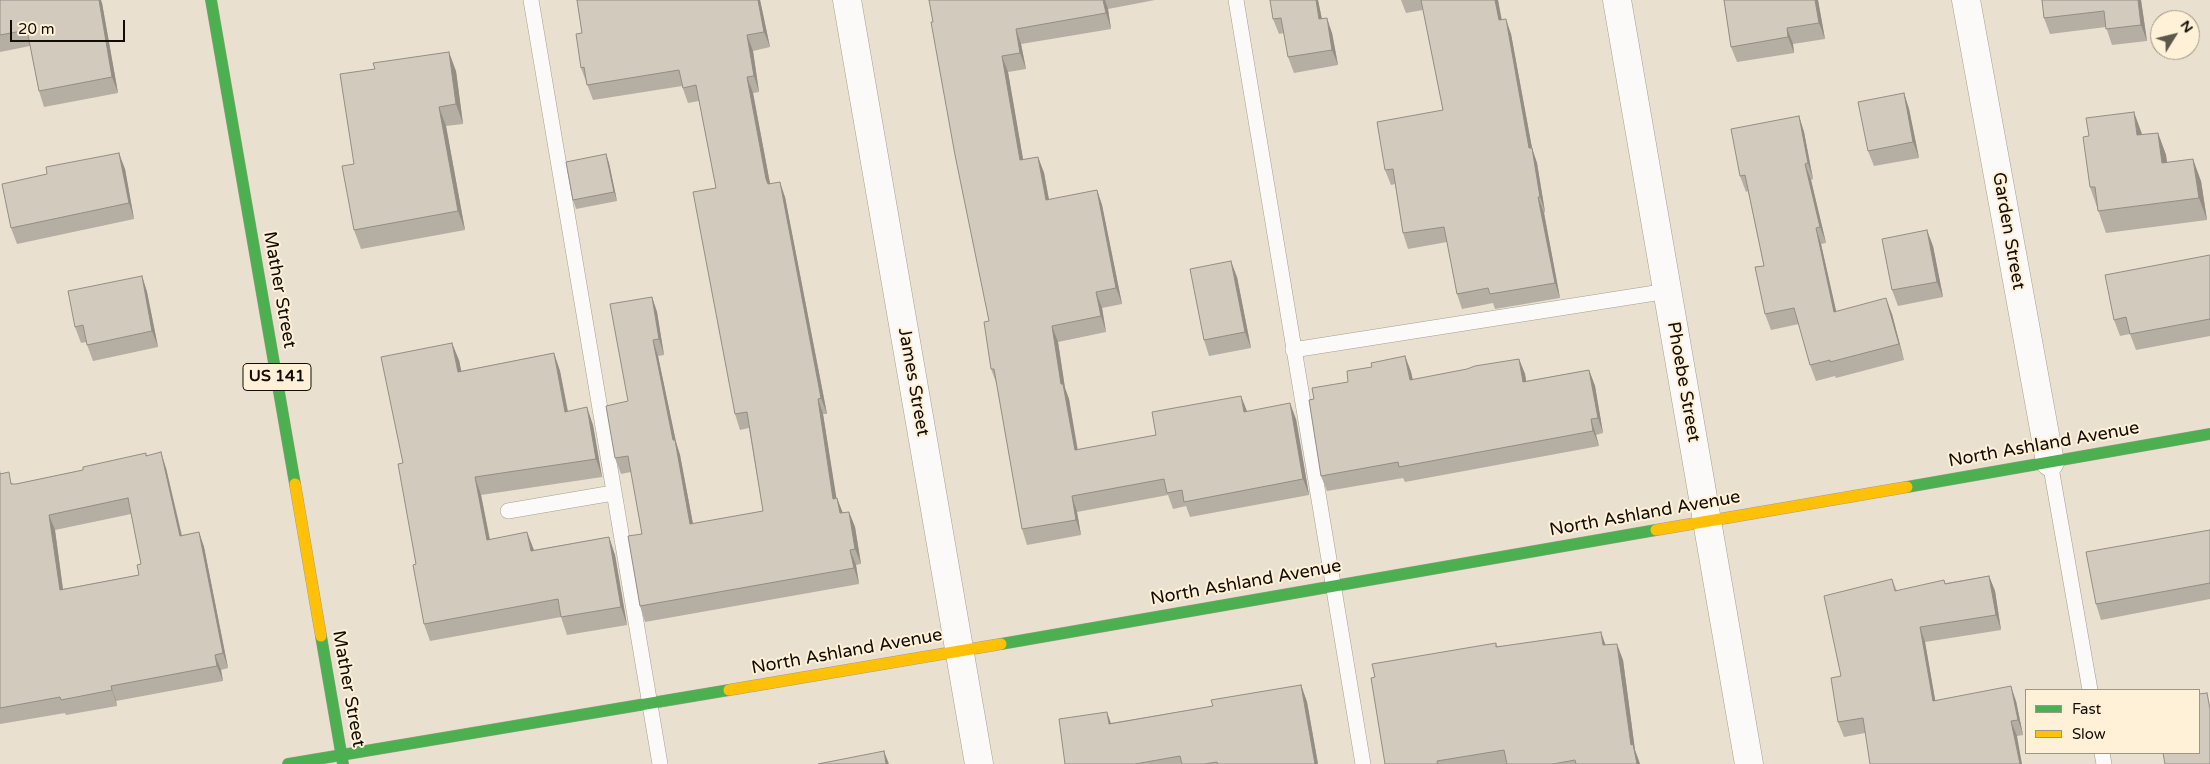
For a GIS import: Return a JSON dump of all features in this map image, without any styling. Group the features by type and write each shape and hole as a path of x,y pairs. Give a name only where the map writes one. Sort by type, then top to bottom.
{"street":[{"name":"Mather Street","path":"211,0 342,759"},
{"name":"James Street","path":"847,0 979,764"},
{"name":"Phoebe Street","path":"1617,0 1749,764"},
{"name":"Garden Street","path":"1966,0 2050,462"},
{"name":"North Ashland Avenue","path":"288,764 342,759 649,703 2210,434"}],"lane":[{"path":"531,0 660,764"},
{"path":"1236,0 1363,764"},
{"path":"1294,350 1668,291"},
{"path":"2050,462 2090,689"},
{"path":"508,511 613,493"}],"building":[{"path":"0,0 99,0 112,77 39,91 27,30 0,35"},
{"path":"577,0 758,0 764,32 747,35 754,76 747,77 766,179 768,184 780,182 821,398 818,399 833,499 837,498 840,513 849,512 855,549 850,550 854,568 640,606 628,536 642,534 628,456 615,458 606,406 628,401 610,304 652,297 659,339 653,340 673,440 675,440 690,524 763,511 747,412 735,414 693,192 716,188 696,85 683,88 679,70 587,85 584,67 581,68 576,34 582,33"},
{"path":"929,0 1103,0 1106,13 1016,29 1020,53 1002,56 1020,160 1038,157 1046,200 1097,190 1116,288 1096,292 1101,316 1052,326 1061,384 1063,384 1075,450 1156,435 1152,412 1241,396 1244,412 1290,403 1303,479 1184,502 1182,490 1167,493 1164,479 1072,496 1076,520 1022,529 994,369 991,369 984,322 989,321 955,155 931,22 933,22"},
{"path":"1270,0 1316,0 1319,19 1327,18 1332,50 1288,57 1281,18 1273,19"},
{"path":"1421,0 1495,0 1499,20 1506,19 1529,148 1532,148 1540,197 1538,197 1555,283 1490,294 1488,288 1457,294 1444,227 1403,233 1393,169 1385,170 1377,122 1443,110"},
{"path":"1724,0 1815,0 1819,23 1787,28 1788,37 1731,47"},
{"path":"2042,0 2138,0 2141,25 2106,29 2104,11 2044,18"},
{"path":"449,52 456,104 439,107 458,211 354,230 342,166 354,164 340,74 375,69 373,63"},
{"path":"1904,93 1913,142 1868,151 1858,102"},
{"path":"2134,112 2137,135 2158,133 2162,163 2193,159 2199,198 2098,211 2095,187 2090,187 2083,137 2089,136 2086,118"},
{"path":"1799,116 1808,163 1805,164 1820,227 1816,228 1834,312 1886,298 1899,344 1830,362 1830,360 1810,365 1794,308 1765,314 1755,267 1764,266 1745,175 1740,176 1731,129"},
{"path":"119,153 129,203 11,228 2,184 47,174 46,167"},
{"path":"606,154 614,192 573,200 566,162"},
{"path":"1927,230 1937,282 1892,290 1882,239"},
{"path":"2210,255 2210,319 2130,334 2126,317 2114,320 2105,275"},
{"path":"1231,261 1245,332 1204,340 1190,269"},
{"path":"142,276 152,331 87,345 83,325 75,327 68,291"},
{"path":"452,343 458,372 554,353 565,412 587,407 596,459 475,477 487,540 527,532 531,551 609,537 621,607 561,617 558,599 424,624 413,565 416,564 398,464 403,463 381,357"},
{"path":"1405,356 1410,380 1519,359 1523,382 1589,370 1598,418 1591,419 1593,431 1399,467 1398,462 1321,476 1309,400 1314,399 1312,388 1348,382 1347,371 1372,367 1371,363"},
{"path":"161,452 180,536 199,532 223,653 215,655 217,666 111,686 112,690 61,700 60,697 0,708 0,474 9,472 11,484 16,484 83,470 83,467 146,453 146,456","holes":["128,498 141,564 137,565 139,575 60,590 49,515"]},
{"path":"2210,530 2210,583 2096,604 2086,552"},
{"path":"1989,576 1996,615 1920,627 1933,701 2011,686 2018,720 2011,721 2020,764 1870,764 1863,718 1838,722 1831,678 1841,676 1824,596 1892,579 1895,591 1944,580 1945,584"},
{"path":"1601,632 1603,645 1617,644 1631,745 1633,744 1637,764 1576,764 1575,760 1553,764 1507,764 1504,750 1437,761 1438,764 1385,764 1371,678 1375,677 1372,664 1496,643 1496,647"},
{"path":"1301,685 1315,764 1218,764 1217,762 1182,764 1180,756 1135,764 1065,764 1059,719 1107,712 1109,724 1213,706 1211,700"},
{"path":"2207,693 2210,709 2210,764 2165,764 2163,754 2200,754 2200,694"},
{"path":"884,751 886,764 818,764"}],"traffic: fast":[{"path":"211,0 295,484"},
{"path":"1907,487 2210,434"},
{"path":"1001,644 1656,530"},
{"path":"321,636 343,764"},
{"path":"288,764 729,690"}],"traffic: slow":[{"path":"295,484 321,636"},
{"path":"1656,530 1907,487"},
{"path":"729,690 1001,644"}]}
